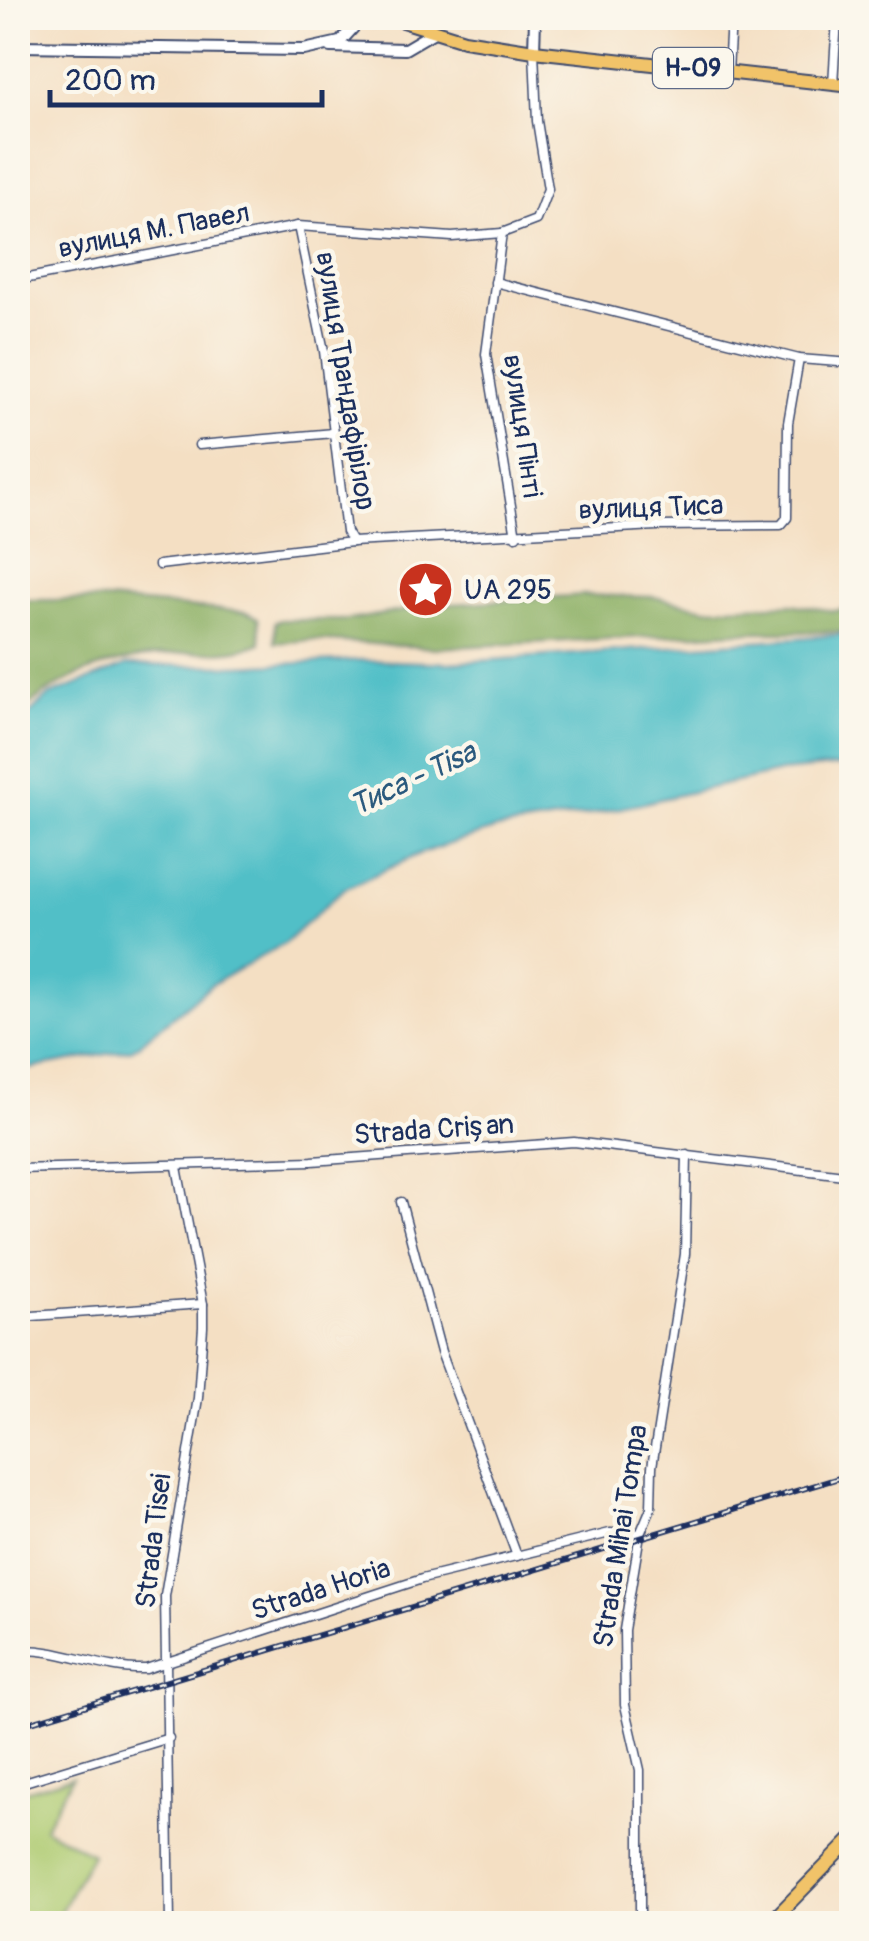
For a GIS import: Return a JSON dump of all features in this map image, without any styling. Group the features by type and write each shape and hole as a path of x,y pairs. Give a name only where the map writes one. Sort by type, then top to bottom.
{"main road":[{"name":"Н-09","path":"393,18 434,32 534,52 852,86"},
{"path":"769,1924 852,1840"}],"street":[{"path":"325,48 340,42 362,18"},
{"path":"502,233 536,220 548,189 537,121 535,18"},
{"path":"728,72 731,18"},
{"path":"833,84 836,18"},
{"path":"18,46 405,49 434,32"},
{"name":"вулиця М. Павел","path":"18,280 298,226 452,236 502,233"},
{"name":"вулиця Трандафірілор","path":"298,226 324,351 346,532 352,542"},
{"name":"вулиця Пінті","path":"502,233 486,354 516,536"},
{"path":"495,282 799,359 852,363"},
{"name":"вулиця Тиса","path":"160,564 352,542 657,526 781,526 787,518 788,423 799,359"},
{"path":"199,445 334,433"},
{"name":"Strada Crișan","path":"18,1169 177,1167 574,1142 852,1176"},
{"name":"Strada Mihai Tompa","path":"640,1924 644,1880 640,1770 625,1705 623,1657 640,1534 651,1508 652,1466 685,1254 687,1155"},
{"name":"Strada Tisei","path":"170,1924 168,1564 198,1398 203,1304 177,1167"},
{"path":"401,1202 441,1352 517,1556"},
{"path":"18,1317 203,1304"},
{"name":"Strada Horia","path":"18,1650 36,1650 108,1668 166,1664 422,1580 610,1534 640,1534"},
{"path":"18,1784 168,1738"}],"green space":[{"path":"584,595 654,597 706,608 791,604 834,611 851,608 851,632 738,632 436,648 313,640 275,643 275,622 281,620 349,620 436,605"},
{"path":"107,600 246,612 258,618 261,643 232,650 138,658 95,669 55,687 18,715 18,602"},
{"path":"72,1777 44,1828 92,1854 54,1923 18,1923 18,1793"}],"water":[{"name":"Тиса - Tisa","path":"851,634 851,765 780,772 595,814 497,829 421,853 342,890 285,943 211,985 133,1049 18,1071 18,724 50,695 127,665 238,666 362,660 449,663"}],"railway":[{"path":"18,1726 852,1474"}],"place":[{"name":"UA 295","path":"425,590"}]}
